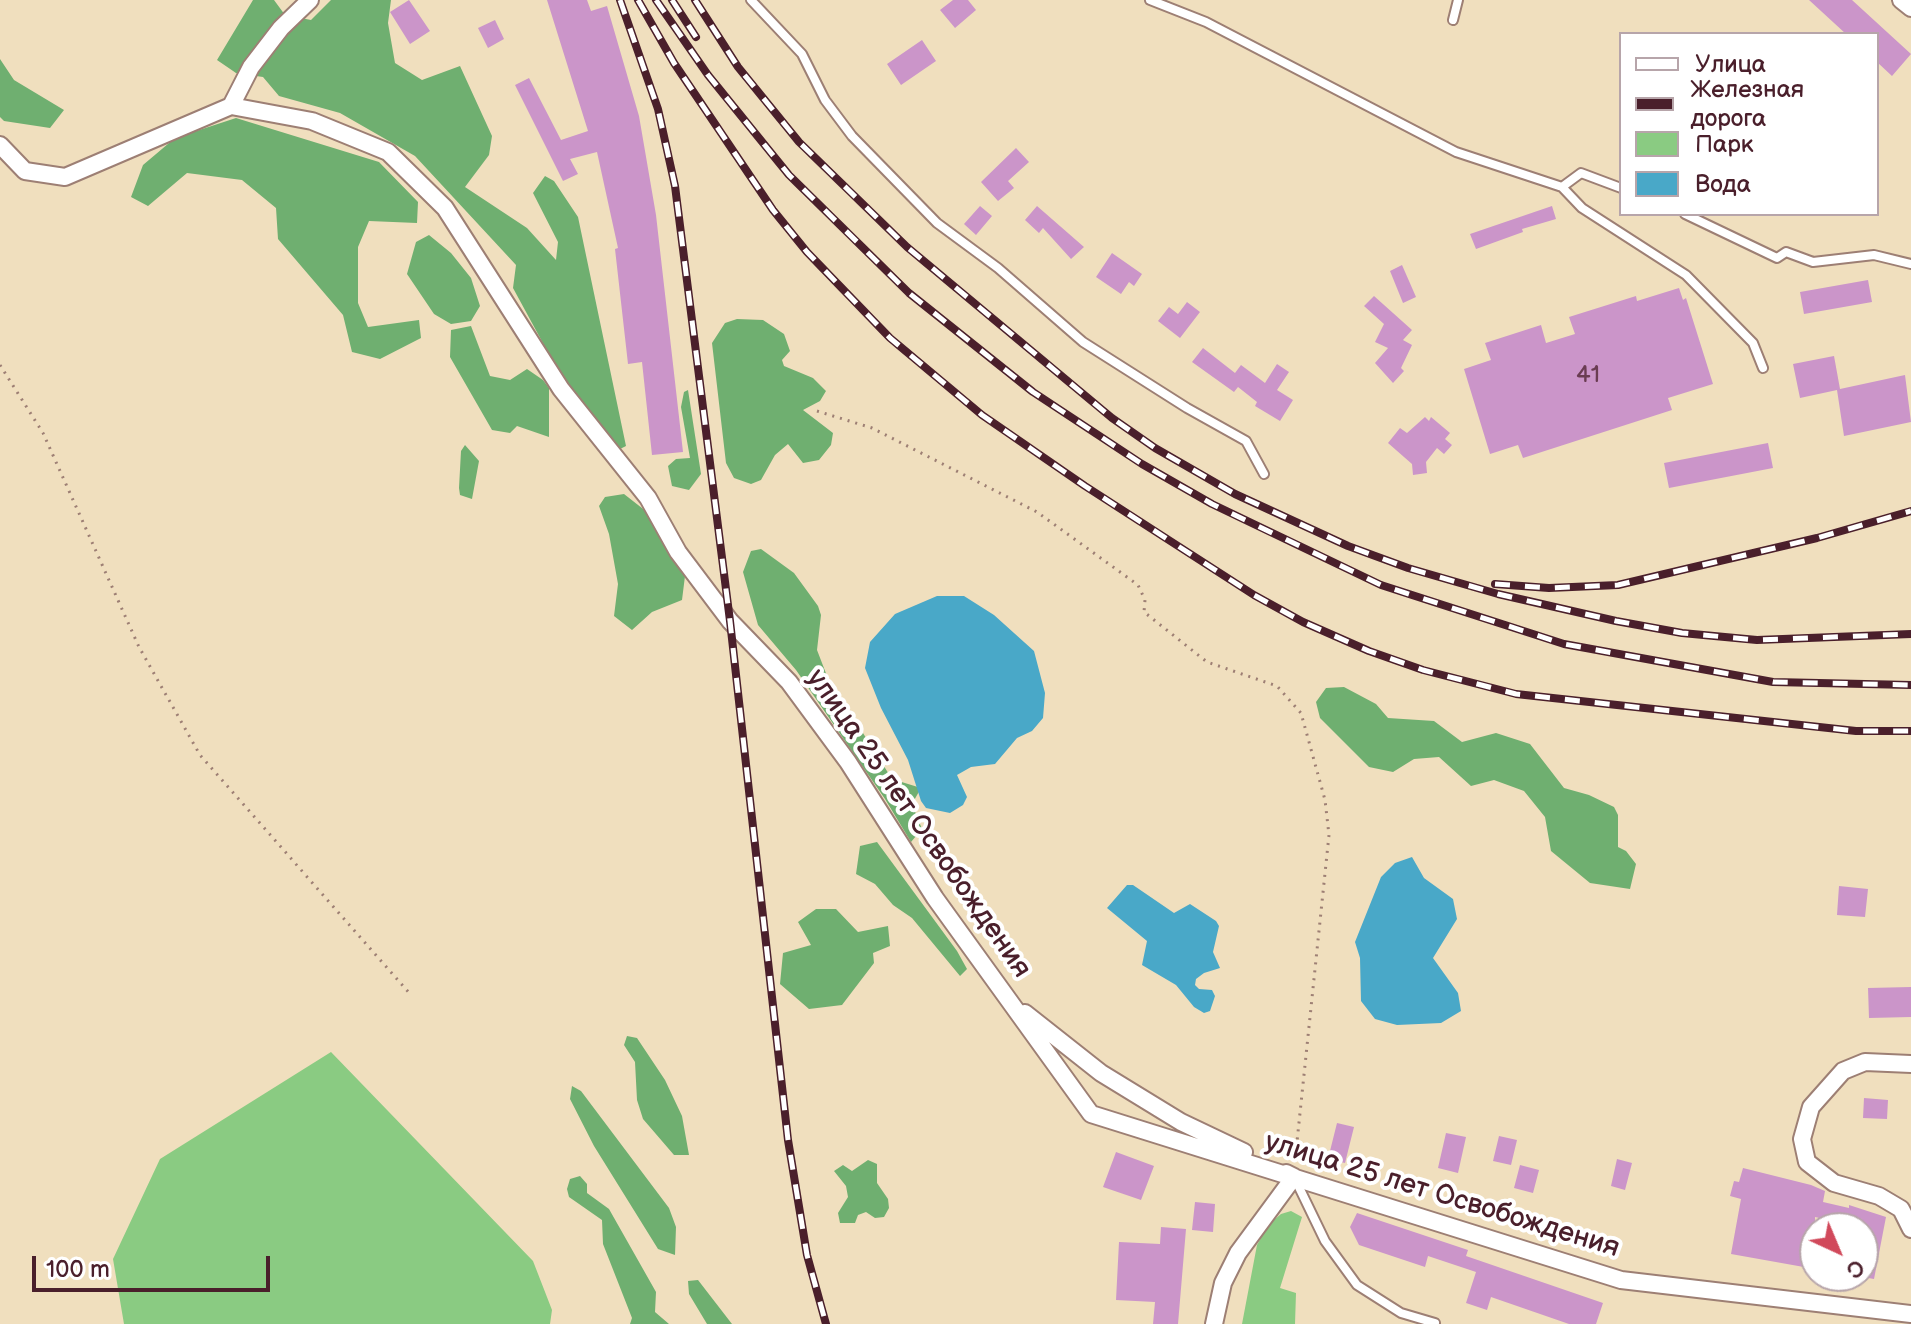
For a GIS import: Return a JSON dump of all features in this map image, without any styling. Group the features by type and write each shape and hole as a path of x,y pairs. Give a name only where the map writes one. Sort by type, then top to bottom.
{"street":[{"path":"0,145 25,171 65,177 231,106 251,67 281,28 310,0"},
{"path":"1901,0 1911,8"},
{"name":"улица 25 лет Освобождения","path":"231,106 312,121 388,152 445,208 561,389 648,498 678,552 730,621 789,682 831,739 935,898 1091,1114 1621,1280 1911,1314"},
{"path":"1009,1001 1101,1073 1154,1106 1294,1177 1238,1253 1223,1283 1214,1324"},
{"path":"1911,1064 1865,1062 1843,1071 1811,1107 1802,1139 1807,1162 1834,1183 1879,1196 1901,1209 1911,1229"}],"lane":[{"path":"751,0 802,54 825,100 852,136 937,223 998,268 1083,342 1187,408 1246,441 1264,474"},
{"path":"1150,0 1206,22 1456,152 1562,187 1582,208 1686,275 1753,343 1763,368"},
{"path":"1453,20 1458,0"},
{"path":"1562,187 1581,173 1619,187"},
{"path":"1689,216 1777,258 1786,252 1813,262 1874,255 1911,264"},
{"path":"1294,1177 1325,1241 1357,1285 1401,1313 1435,1323"}],"path":[{"path":"0,365 43,433 139,647 200,755 411,995"},
{"path":"817,411 872,428 1037,512 1138,585 1145,600 1144,612 1207,662 1277,686 1301,713 1325,800 1329,835 1294,1177"}],"green space":[{"path":"253,0 274,0 285,15 311,20 331,0 391,0 388,23 395,63 422,80 460,66 492,136 489,155 465,187 527,228 556,260 558,242 533,193 545,176 554,181 578,217 626,446 614,452 557,369 513,288 516,265 415,156 340,113 279,96 263,77 236,73 217,60"},
{"path":"0,59 14,80 64,110 50,128 4,121 0,117"},
{"path":"236,118 379,162 418,202 417,223 369,221 358,247 358,303 368,327 419,320 421,338 380,359 352,352 343,315 278,239 276,208 242,180 187,173 148,206 131,197 143,165 175,138"},
{"path":"429,235 451,253 471,278 480,306 471,321 451,324 434,314 407,274 416,242"},
{"path":"737,319 763,320 784,334 790,351 782,360 784,366 813,378 826,391 820,401 803,410 833,433 831,445 819,460 803,463 788,444 775,455 761,480 751,484 734,478 726,463 712,343 725,323"},
{"path":"471,326 490,376 510,380 527,369 549,388 549,437 517,426 510,433 492,430 450,357 451,330"},
{"path":"688,390 701,474 689,490 672,486 668,466 676,459 690,458 681,407 684,392"},
{"path":"465,445 479,461 472,499 460,495 459,488 461,451"},
{"path":"624,494 647,512 685,576 682,600 652,612 632,630 614,616 618,584 609,534 599,506 605,497"},
{"path":"761,549 794,573 818,606 821,615 817,650 827,676 892,779 921,788 912,804 922,829 911,842 796,670 758,625 743,572 751,551"},
{"path":"1344,687 1376,704 1388,718 1434,721 1462,742 1496,733 1530,744 1564,788 1614,807 1618,815 1618,847 1626,851 1636,864 1630,889 1590,883 1551,851 1545,817 1524,791 1494,780 1471,786 1439,757 1414,759 1393,772 1369,767 1320,718 1316,702 1326,688"},
{"path":"877,842 957,951 967,969 960,976 912,918 893,905 875,884 856,874 860,846"},
{"path":"816,909 836,909 858,932 888,926 890,946 873,953 874,963 842,1005 809,1009 780,984 783,953 811,945 798,922"},
{"path":"627,1036 637,1038 665,1080 682,1116 689,1155 674,1155 643,1119 637,1100 635,1062 624,1045"},
{"path":"331,1052 533,1261 552,1310 550,1324 124,1324 113,1259 160,1159"},
{"path":"572,1086 581,1091 669,1208 676,1227 675,1255 658,1249 594,1146 570,1099"},
{"path":"868,1160 877,1164 877,1183 888,1199 889,1208 884,1217 875,1218 866,1212 858,1215 855,1223 840,1223 838,1213 848,1197 846,1186 834,1171 843,1165 852,1171"},
{"path":"580,1176 587,1184 587,1193 609,1209 656,1292 655,1312 669,1324 630,1324 632,1318 603,1244 602,1220 569,1197 567,1189 570,1179"},
{"path":"1291,1211 1302,1217 1280,1288 1296,1293 1295,1324 1242,1324 1257,1245 1268,1225 1281,1214"},
{"path":"698,1280 732,1324 707,1324 689,1294 688,1281"}],"water":[{"path":"937,596 964,596 994,615 1034,651 1045,693 1043,718 1032,731 1017,738 995,764 971,767 957,775 967,797 963,805 950,813 926,808 921,801 908,760 881,708 865,668 870,642 895,614"},
{"path":"1412,857 1424,878 1453,899 1457,919 1433,958 1458,993 1461,1011 1441,1023 1397,1025 1375,1019 1361,1001 1360,958 1355,942 1381,877 1395,863"},
{"path":"1127,885 1133,885 1174,913 1190,904 1216,921 1219,926 1213,952 1220,968 1204,973 1196,979 1195,985 1199,989 1212,990 1215,996 1210,1011 1204,1013 1194,1007 1176,985 1142,965 1147,941 1107,908"}],"building":[{"path":"409,0 430,31 410,44 390,12"},
{"path":"547,0 587,0 591,11 607,6 639,116 656,215 683,452 652,455 642,362 628,364 615,249 618,248 597,152 570,159 578,174 563,181 515,85 529,78 561,140 588,131"},
{"path":"953,0 968,0 976,10 955,28 940,10"},
{"path":"1809,0 1852,0 1911,54 1892,76 1879,64 1879,32 1844,32"},
{"path":"495,20 504,39 488,48 478,28"},
{"path":"922,40 936,61 901,85 887,64"},
{"path":"1016,148 1029,162 1008,181 1014,188 998,201 981,182"},
{"path":"980,206 992,216 976,235 964,224"},
{"path":"1037,206 1084,247 1071,259 1043,228 1039,233 1025,220"},
{"path":"1552,206 1556,219 1522,229 1523,232 1476,249 1470,234"},
{"path":"1112,253 1142,274 1134,286 1129,282 1121,294 1096,277"},
{"path":"1402,265 1416,297 1403,303 1390,271"},
{"path":"1868,280 1872,302 1804,314 1800,292"},
{"path":"1679,288 1683,300 1686,298 1713,384 1668,398 1672,410 1523,458 1518,445 1490,454 1464,369 1491,360 1485,343 1541,325 1546,343 1575,334 1569,317 1636,296 1637,301"},
{"path":"1374,296 1412,330 1403,340 1412,345 1401,368 1404,371 1393,383 1375,363 1388,348 1375,342 1384,324 1364,306"},
{"path":"1187,302 1200,312 1180,338 1158,321 1169,307 1178,314"},
{"path":"1203,348 1235,373 1241,365 1265,383 1277,364 1289,372 1277,390 1293,400 1280,421 1255,406 1257,402 1238,387 1234,392 1192,362"},
{"path":"1834,356 1840,389 1905,375 1911,422 1844,436 1837,390 1800,398 1793,364"},
{"path":"1425,417 1429,421 1431,417 1450,433 1445,439 1452,445 1444,454 1437,448 1426,462 1427,473 1413,475 1412,464 1388,443 1400,428 1407,433"},
{"path":"1768,443 1773,468 1669,488 1664,463"},
{"path":"1839,886 1868,889 1865,917 1837,915"},
{"path":"1911,987 1911,1017 1869,1018 1868,988"},
{"path":"1864,1098 1888,1100 1887,1119 1863,1118"},
{"path":"1337,1123 1354,1127 1345,1163 1328,1159"},
{"path":"1446,1133 1466,1137 1458,1173 1438,1168"},
{"path":"1499,1136 1517,1140 1511,1165 1493,1161"},
{"path":"1116,1152 1154,1166 1141,1200 1103,1187"},
{"path":"1617,1159 1632,1163 1625,1190 1611,1186"},
{"path":"1520,1165 1539,1170 1533,1193 1514,1188"},
{"path":"1743,1168 1811,1185 1825,1191 1823,1202 1849,1208 1849,1205 1871,1212 1799,1212 1799,1266 1731,1254 1741,1199 1730,1196 1734,1181 1739,1182"},
{"path":"1195,1202 1215,1204 1213,1232 1192,1230"},
{"path":"1357,1213 1468,1250 1466,1256 1603,1303 1596,1324 1569,1324 1491,1297 1487,1310 1466,1303 1476,1272 1428,1256 1425,1267 1359,1245 1350,1227"},
{"path":"1879,1215 1886,1217 1879,1253"},
{"path":"1161,1227 1186,1229 1178,1324 1153,1324 1155,1302 1116,1300 1119,1242 1160,1244"}],"railway":[{"path":"620,0 658,109 675,186 730,621 788,1140 807,1255 826,1324"},
{"path":"638,0 674,63 773,210 807,252 890,338 982,415 1254,595 1303,622 1369,651 1423,670 1516,694 1856,731 1911,731"},
{"path":"656,0 708,75 789,175 909,293 1033,392 1142,464 1212,504 1381,585 1564,644 1773,682 1911,685"},
{"path":"672,0 696,37"},
{"path":"695,0 738,67 799,142 907,247 1112,418 1155,448 1235,494 1348,546 1408,568 1498,594 1616,621 1682,633 1757,640 1911,634"},
{"path":"1495,584 1549,588 1618,585 1817,538 1911,511"}]}
